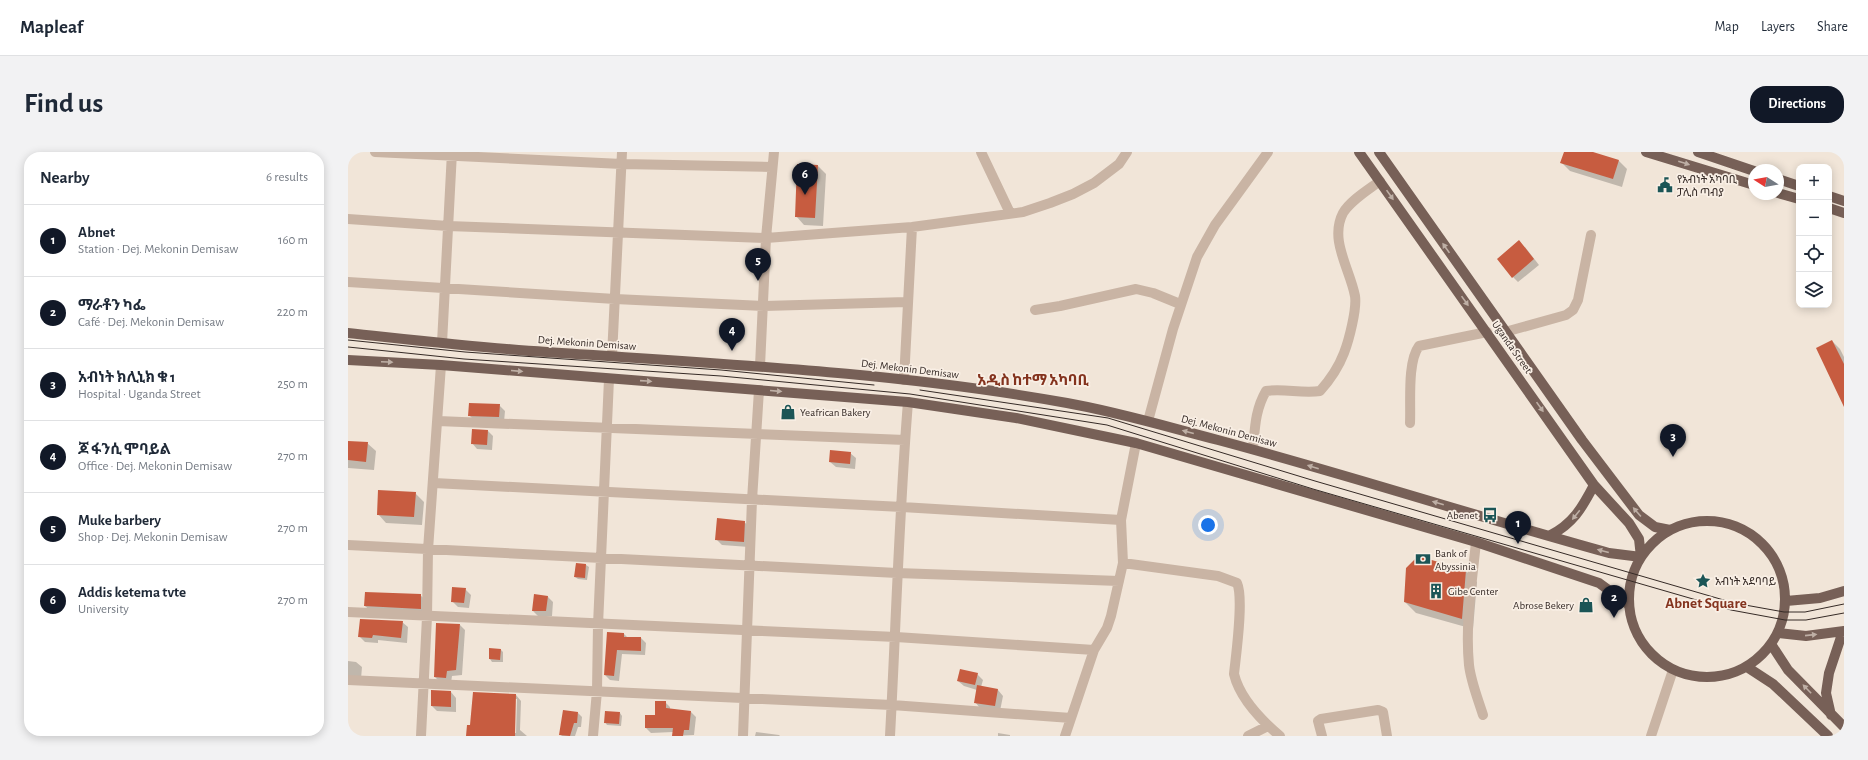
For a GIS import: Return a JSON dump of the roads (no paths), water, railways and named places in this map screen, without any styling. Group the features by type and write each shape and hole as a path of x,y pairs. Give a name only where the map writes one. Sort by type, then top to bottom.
{"main road":[{"name":"Uganda Street","path":"1359,152 1594,485 1629,523 1639,539 1641,557"},
{"path":"1646,152 1748,183"},
{"path":"1698,152 1748,169"},
{"name":"Uganda Street","path":"1382,154 1505,332 1582,440 1639,515 1655,527 1670,530"},
{"path":"1784,181 1796,185"},
{"path":"1784,195 1796,198"},
{"path":"1832,197 1844,200"},
{"path":"1832,209 1844,213"},
{"name":"Dej. Mekonin Demisaw","path":"348,333 442,343 760,366 904,380 1068,403 1148,421 1253,450 1549,536 1609,552 1641,557"},
{"path":"348,360 441,365 908,402 1016,418 1136,443 1476,542 1599,583 1629,605"},
{"path":"1549,536 1564,529 1584,504 1594,485"},
{"path":"1708,520 1728,523 1747,531 1763,544 1776,560 1783,580 1786,600 1785,612 1778,633 1772,644 1760,657 1747,667 1729,675 1710,678 1692,676 1673,670 1659,662 1647,650 1638,636 1632,621 1629,605 1630,588 1634,571 1641,557 1654,542 1670,530 1687,523 1708,520"},
{"path":"1786,600 1820,598 1844,592"},
{"path":"1778,633 1806,636 1843,631 1829,673 1826,693 1831,714"},
{"path":"1772,644 1788,670 1844,727"},
{"path":"1747,667 1773,684 1825,735"}],"street":[{"path":"376,152 452,153 622,164 772,167"},
{"path":"612,356 622,152"},
{"path":"760,366 766,238 774,152"},
{"path":"981,152 1010,213"},
{"path":"348,219 448,226 766,238 912,227 1023,212 1074,194 1094,183 1120,164 1127,152"},
{"path":"1148,421 1180,304 1191,271 1203,244 1246,180 1268,152"},
{"path":"442,343 452,153"},
{"path":"1253,450 1255,418 1259,402 1266,391 1277,389 1309,393 1320,392 1344,353 1351,326 1355,297 1338,242 1338,232 1343,213 1353,202 1380,181"},
{"path":"904,380 912,227"},
{"path":"1505,332 1566,315 1573,310 1578,300 1591,235"},
{"path":"348,282 615,299 764,306 907,302"},
{"path":"1035,310 1136,289 1153,293 1180,304"},
{"path":"1410,423 1412,362 1415,351 1419,346 1487,332"},
{"path":"420,736 427,617 428,550 434,483 441,365"},
{"path":"593,736 597,691 598,625 609,379"},
{"path":"742,736 755,435 759,390"},
{"path":"890,736 896,637 897,573 908,402"},
{"path":"438,421 905,440"},
{"path":"1065,736 1094,650 1107,628 1111,616 1123,563 1121,520 1136,443"},
{"path":"434,483 902,507 1121,520"},
{"path":"1476,542 1468,640 1470,666 1475,692 1483,715"},
{"path":"348,545 897,573 1119,581"},
{"path":"1123,563 1218,576 1237,583 1239,588 1239,600 1234,674 1237,684 1245,698 1268,726 1280,736"},
{"path":"348,612 598,625 896,637 1094,650"},
{"path":"1651,736 1673,670"},
{"path":"348,680 892,705 1071,718"},
{"path":"1322,736 1318,726 1318,721 1321,719 1378,710 1383,712 1387,736"},
{"path":"1248,736 1268,726"}],"tram line":[{"path":"348,340 465,352 721,370 874,385"},
{"path":"348,347 464,359 721,376 910,394 1107,425 1313,489 1731,610 1785,620 1806,620 1844,613"},
{"path":"920,390 1108,418 1315,481 1734,603 1784,612 1805,612 1844,604"}],"place":[{"name":"የአብነት አካባቢ ፓሊስ ጣብያ","path":"1665,185"},
{"name":"Addis ketema tvte","path":"805,195"},
{"name":"Muke barbery","path":"758,281"},
{"name":"ጆ ፋንሲ ሞባይል","path":"732,351"},
{"name":"Yeafrican Bakery","path":"788,412"},
{"name":"አብነት ክሊኒክ ቁ 1","path":"1673,457"},
{"name":"Abenet","path":"1490,515"},
{"name":"Abnet","path":"1518,544"},
{"name":"Bank of Abyssinia","path":"1423,559"},
{"name":"አብነት አደባባይ","path":"1703,581"},
{"name":"Gibe Center","path":"1436,591"},
{"name":"Abrose Bekery","path":"1586,605"},
{"name":"ማራቶን ካፌ","path":"1614,618"}],"district":[{"name":"አዲስ ከተማ አካባቢ","path":"1033,380"},
{"name":"Abnet Square","path":"1706,603"}]}
